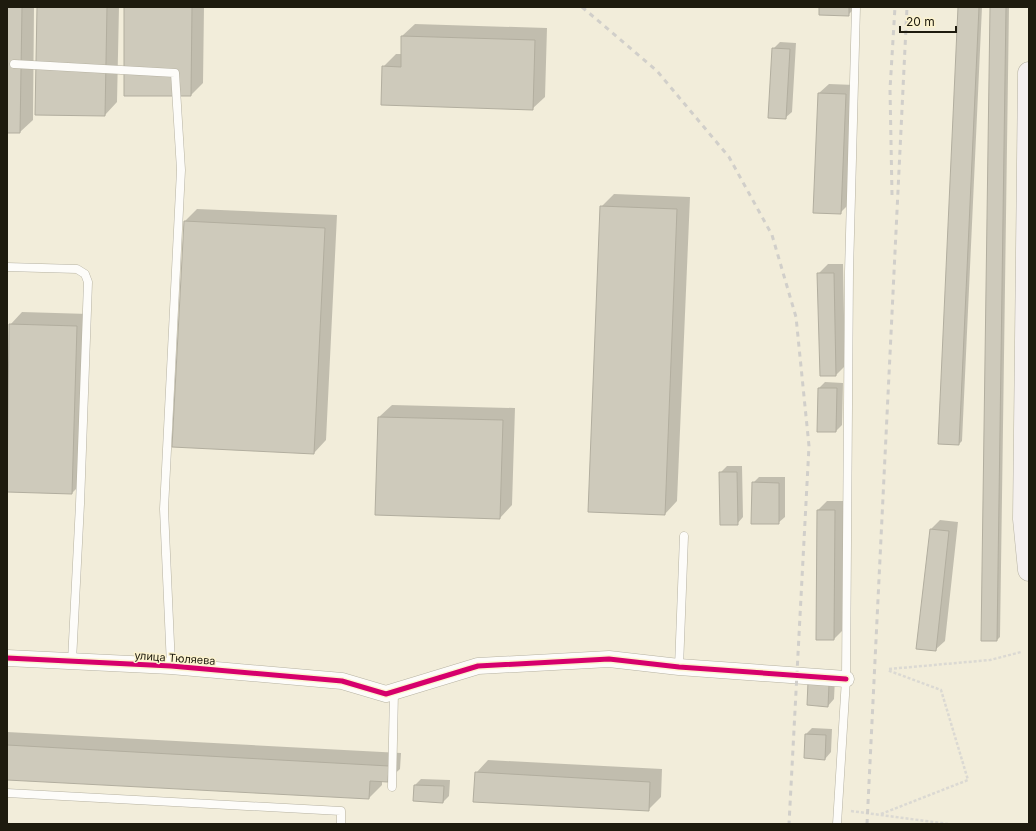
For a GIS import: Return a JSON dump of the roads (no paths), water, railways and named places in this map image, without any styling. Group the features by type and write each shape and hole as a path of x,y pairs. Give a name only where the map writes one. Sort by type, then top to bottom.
{"main road":[{"path":"1029,73 1024,519 1029,570"}],"street":[{"name":"улица Тюляева","path":"7,658 171,666 342,682 386,694 394,692"},
{"path":"394,692 478,666 609,659 679,667 846,679"}],"lane":[{"path":"837,824 846,679 849,272 856,7"},
{"path":"14,64 175,73 181,170 164,509 171,666"},
{"path":"7,267 77,269 85,274 88,282 72,661"},
{"path":"679,667 684,536"},
{"path":"392,787 394,692"},
{"path":"7,793 341,811 341,824"}],"railway":[{"path":"582,7 657,71 729,157 772,235 796,317 809,446 789,824"},
{"path":"892,195 890,89 895,7"},
{"path":"867,824 907,7"}]}
